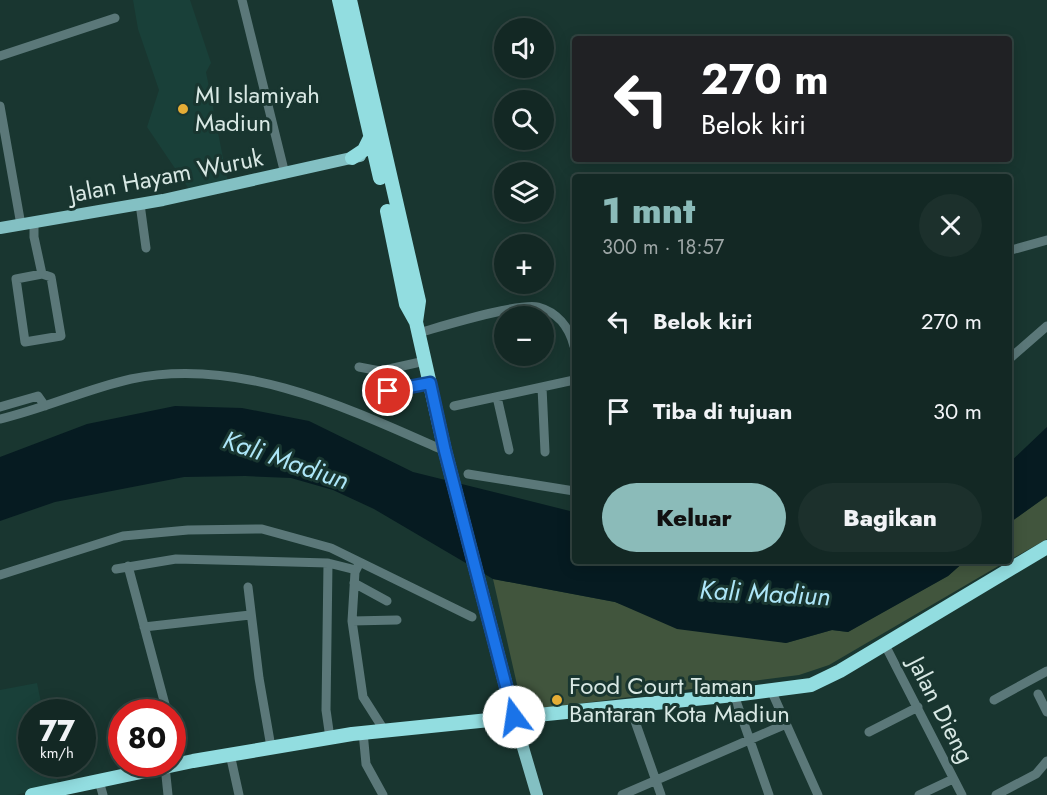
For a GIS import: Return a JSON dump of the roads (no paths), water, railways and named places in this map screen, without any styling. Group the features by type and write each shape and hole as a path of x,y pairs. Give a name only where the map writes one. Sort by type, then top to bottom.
{"highway":[{"path":"339,0 371,136 379,152"},
{"path":"350,0 406,304 417,327 447,456 513,714"},
{"path":"352,158 364,150 371,136"},
{"path":"186,762 363,732 513,714 630,707 812,685 1047,547"},
{"path":"32,795 117,777"}],"main road":[{"name":"Jalan Hayam Wuruk","path":"0,228 140,204 379,152"},
{"path":"513,714 537,795"}],"street":[{"path":"242,0 285,174"},
{"path":"0,56 115,18"},
{"path":"0,106 21,225"},
{"path":"140,204 146,248"},
{"path":"34,222 34,237 42,274"},
{"path":"1012,250 1047,240"},
{"path":"42,274 51,277 61,336 25,342 16,279 42,274"},
{"path":"417,327 535,306 557,316 572,342"},
{"path":"1012,357 1047,326"},
{"path":"359,367 380,371 425,361"},
{"path":"0,419 131,379 211,374 292,391 333,405 364,416 447,456"},
{"path":"454,406 572,380"},
{"path":"367,395 430,383"},
{"path":"542,387 545,452"},
{"path":"0,406 38,396 45,406"},
{"path":"497,397 508,450"},
{"path":"468,474 572,491"},
{"path":"0,575 123,536 218,528 262,529 332,548 358,565 472,617"},
{"path":"116,569 176,559 358,565"},
{"path":"328,563 326,710 330,738"},
{"path":"358,565 354,583 352,621 363,697 384,730"},
{"path":"128,566 163,699"},
{"path":"354,583 387,601"},
{"path":"248,587 250,615 271,747"},
{"path":"144,627 250,615"},
{"path":"352,621 397,620"},
{"name":"Jalan Dieng","path":"884,643 962,795"},
{"path":"994,700 1047,671"},
{"path":"771,690 818,795"},
{"path":"1038,694 1047,712"},
{"path":"734,695 769,795"},
{"path":"630,707 661,795"},
{"path":"869,732 918,707"},
{"path":"622,795 786,724"},
{"path":"363,732 366,764 383,795"},
{"path":"230,754 239,795"},
{"path":"996,795 1036,774 1047,762"},
{"path":"168,795 170,777"},
{"path":"919,795 953,778"},
{"path":"99,781 103,795"}],"water":[{"name":"Kali Madiun","path":"175,406 242,408 309,421 413,472 572,512 572,564 825,564 835,566 841,564 962,564 948,576 848,632 832,630 786,643 677,629 615,602 493,579 374,509 333,490 291,478 184,477 55,502 0,521 0,457 87,424"},
{"path":"1047,427 1047,496 1012,521 1012,460"}],"place":[{"name":"MI Islamiyah Madiun","path":"183,109"},
{"name":"Food Court Taman Bantaran Kota Madiun","path":"557,700"}]}
